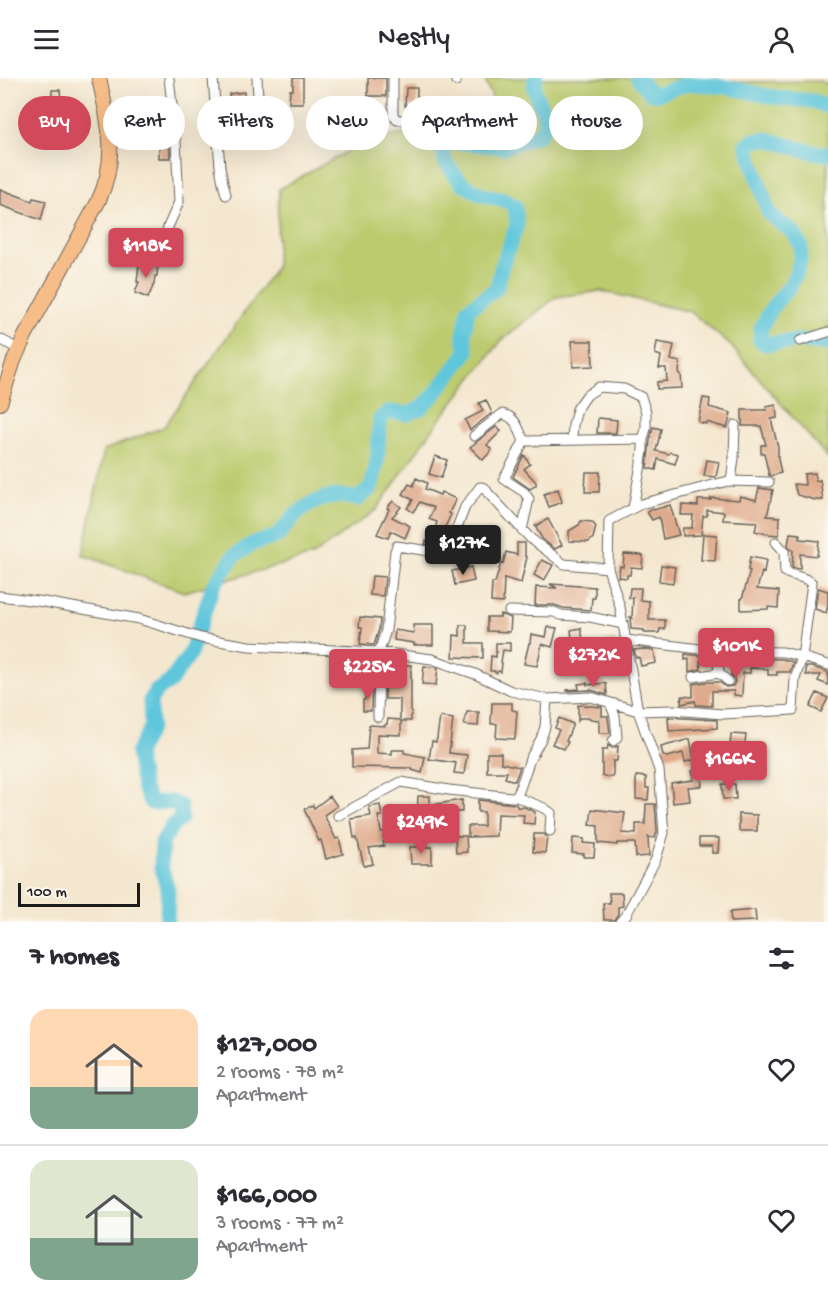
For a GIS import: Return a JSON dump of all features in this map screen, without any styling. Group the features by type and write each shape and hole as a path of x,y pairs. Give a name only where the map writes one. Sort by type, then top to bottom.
{"main road":[{"path":"0,403 18,349 98,202 106,180 111,151 110,134 99,78"}],"street":[{"path":"163,251 168,227 179,202 170,78"},
{"path":"213,78 220,167 226,195"},
{"path":"257,78 258,96"},
{"path":"393,78 393,115 397,120 401,120"},
{"path":"800,341 828,332"},
{"path":"0,339 18,349"},
{"path":"572,440 573,425 578,410 587,395 598,387 624,389 641,397 646,412 646,429 633,508"},
{"path":"474,436 502,414 514,419 524,441"},
{"path":"731,481 735,425"},
{"path":"524,441 643,439"},
{"path":"522,530 529,499 524,492 504,479 524,441"},
{"path":"621,922 656,859 664,833 659,770 638,711 620,607 608,568 609,521 641,504 731,481 769,482"},
{"path":"378,717 379,652 386,630 395,550 397,546 435,552 448,551 465,507 480,487 485,488 530,538 564,564 608,568"},
{"path":"0,596 139,619 201,638 249,646 379,652 432,659 475,674 511,691 547,699 591,697 638,711 673,710 723,714 793,710 795,679 802,657 812,583 807,579 785,572 784,551 776,542"},
{"path":"508,611 554,612 623,624"},
{"path":"626,640 717,651 783,652 828,665"},
{"path":"717,651 719,673 728,681"},
{"path":"693,677 719,673"},
{"path":"517,797 530,759 545,726 547,699"},
{"path":"610,703 615,716 617,737 613,741"},
{"path":"338,816 401,782 517,797 551,813 550,831"}],"green space":[{"path":"484,78 703,78 739,82 820,81 828,84 828,458 731,346 691,312 601,291 556,297 501,341 437,423 376,510 312,556 184,592 83,555 104,450 164,427 276,267 279,189 350,150 389,150 389,137 401,134 401,150 537,150 537,96 492,96"}],"building":[{"path":"293,78 303,78 303,103 294,103 294,96 290,96 290,90 293,90"},
{"path":"368,78 386,78 386,96 368,96"},
{"path":"406,88 417,88 417,96 406,96"},
{"path":"52,90 60,90 61,96 52,96"},
{"path":"244,92 244,96 229,96 229,94"},
{"path":"159,150 170,150 170,158 159,158"},
{"path":"0,189 32,201 33,198 46,201 41,220 0,205"},
{"path":"149,262 158,263 157,276 155,276 148,298 135,293 139,282 137,282 139,264 149,266"},
{"path":"572,341 592,341 593,366 573,367"},
{"path":"657,342 674,345 671,360 680,362 679,374 681,374 682,388 657,389 657,382 667,381 666,368 659,368 661,356 655,354"},
{"path":"703,398 710,399 709,407 731,413 727,428 698,422"},
{"path":"486,400 492,413 470,430 465,420 483,411 479,403"},
{"path":"776,405 777,418 771,419 781,473 770,476 764,453 761,453 761,445 766,445 761,426 742,426 742,410 767,410 766,407"},
{"path":"598,418 617,420 616,433 597,433"},
{"path":"496,427 501,431 487,445 492,450 483,460 470,447"},
{"path":"653,427 661,429 656,451 678,454 675,464 658,459 656,470 647,468"},
{"path":"524,455 530,464 524,469 536,482 536,485 530,489 513,477"},
{"path":"435,456 447,460 441,478 429,474"},
{"path":"707,460 719,462 716,477 704,476"},
{"path":"586,472 600,472 599,492 585,492"},
{"path":"815,473 816,481 820,480 823,500 797,495 794,484 805,485 804,474"},
{"path":"416,478 427,483 425,489 440,495 441,492 456,499 449,513 451,514 443,532 441,544 425,544 426,541 431,543 437,522 429,519 434,508 420,502 413,512 407,508 413,500 403,494 409,484 413,486"},
{"path":"759,488 773,490 767,516 780,517 779,535 755,531 757,522 723,520 724,512 707,510 707,516 703,516 701,535 683,536 683,528 692,528 693,515 681,515 682,505 698,506 698,500 711,500 711,498 739,500 740,496 756,500"},
{"path":"558,489 562,502 549,507 544,494"},
{"path":"393,501 401,507 392,517 410,526 405,538 391,531 388,538 377,534 389,509 387,508"},
{"path":"670,505 679,535 663,539 659,517 652,520 647,512"},
{"path":"548,519 562,545 555,549 543,540 535,526"},
{"path":"581,521 592,522 596,527 593,538 589,542 569,541 569,531"},
{"path":"790,533 800,534 800,539 819,541 817,556 800,554 800,569 792,568 793,550 788,545"},
{"path":"703,534 717,535 715,561 701,560"},
{"path":"517,543 525,543 525,556 527,557 521,583 504,578 503,603 491,602 492,583 495,583 506,552 517,555"},
{"path":"624,554 643,555 642,568 631,567 627,578 618,577 620,566 623,567"},
{"path":"750,557 766,560 764,573 762,572 757,589 779,591 778,608 741,610 741,599 750,571 748,570"},
{"path":"542,560 553,565 544,581 534,575"},
{"path":"661,565 675,567 673,583 659,581"},
{"path":"471,567 474,581 455,585 452,571"},
{"path":"372,576 385,577 383,596 370,595"},
{"path":"550,584 595,587 595,598 592,598 591,610 535,605 536,587 557,588"},
{"path":"630,588 641,588 640,600 649,601 649,620 665,620 665,629 660,629 659,633 644,633 644,630 631,629 633,598 629,598"},
{"path":"818,588 828,591 826,613 815,609"},
{"path":"500,614 511,618 510,632 487,631 487,617 500,617"},
{"path":"360,617 380,619 374,645 360,644 362,627 359,627"},
{"path":"413,625 433,625 433,645 414,645 414,643 394,640 395,630 414,633"},
{"path":"460,625 467,625 467,643 483,643 483,658 453,657 454,635 460,636"},
{"path":"548,627 557,628 552,647 542,644 537,666 524,664 531,634 546,637"},
{"path":"581,628 586,658 574,660 571,630"},
{"path":"615,639 617,653 621,652 624,669 603,672 600,655 603,655 601,641"},
{"path":"496,643 510,643 510,651 503,650 501,672 495,673 495,671 490,671 491,656 496,657"},
{"path":"634,650 654,650 656,663 641,666"},
{"path":"685,654 711,657 711,661 700,661 701,669 689,672 689,659 685,660"},
{"path":"354,658 369,658 366,683 352,681"},
{"path":"732,658 782,659 793,663 790,672 777,672 777,675 768,675 768,669 750,668 750,673 743,673 742,696 734,695 734,691 712,691 712,706 696,705 695,701 681,704 682,696 693,697 693,684 719,682 726,687 733,686 735,682 731,675"},
{"path":"411,665 411,721 401,721 401,735 377,734 377,753 392,754 392,750 404,750 404,753 425,757 422,773 412,768 352,767 352,750 367,749 369,725 385,726 388,719 400,720 400,699 385,699 385,688 393,688 393,666"},
{"path":"424,666 438,668 436,685 422,684"},
{"path":"806,667 828,672 828,685 818,681 821,675 806,675"},
{"path":"587,683 587,685 606,683 607,695 591,690 567,691 579,689 578,684"},
{"path":"366,686 372,687 371,711 363,711"},
{"path":"817,693 828,698 821,712 810,707"},
{"path":"492,703 512,703 512,710 517,711 515,739 496,738 497,724 491,724"},
{"path":"578,705 602,707 602,716 608,716 610,733 599,733 599,720 580,718 578,721"},
{"path":"467,712 479,712 478,726 464,725"},
{"path":"440,717 453,719 449,753 467,755 464,774 454,773 456,763 429,759 432,741 436,742"},
{"path":"668,717 717,720 717,728 669,731"},
{"path":"559,718 573,724 564,749 552,744 559,730 555,728"},
{"path":"731,734 746,735 744,750 730,748"},
{"path":"690,739 694,760 685,762 683,753 663,756 661,747"},
{"path":"608,745 612,748 618,746 617,761 613,761 613,777 602,776 602,750 607,750"},
{"path":"487,753 501,753 501,763 520,767 515,781 505,778 507,772 487,772"},
{"path":"701,770 702,786 688,787 690,801 673,803 671,783 693,780 692,771"},
{"path":"636,776 646,777 646,788 649,788 648,800 636,799"},
{"path":"722,784 735,784 736,799 723,799"},
{"path":"330,796 337,806 324,815 336,839 339,838 343,854 326,859 321,840 319,841 304,809 313,805 314,808"},
{"path":"418,796 430,796 430,805 462,800 462,812 433,817 434,833 416,834"},
{"path":"478,800 524,807 535,812 534,824 523,823 524,815 497,814 496,836 468,837 468,826 484,826 484,812 478,812"},
{"path":"646,804 655,804 657,832 655,838 648,837 649,856 636,857 635,843 617,843 617,845 598,843 598,826 590,825 592,809 625,813 622,833 636,834 636,824 645,824"},
{"path":"380,805 382,816 378,816 381,832 407,830 408,841 383,842 384,846 369,848 373,864 364,866 357,838 354,838 351,819 371,816 369,807"},
{"path":"739,814 757,815 757,831 739,831"},
{"path":"534,834 544,834 547,837 545,853 533,852"},
{"path":"455,836 466,836 467,852 456,853"},
{"path":"573,838 584,839 583,843 595,844 594,857 572,853"},
{"path":"699,838 719,838 718,853 712,853 712,846 699,846"},
{"path":"410,847 432,847 432,864 411,864"},
{"path":"609,893 622,893 623,906 618,907 618,914 614,920 604,920 603,903 610,903"},
{"path":"755,910 756,921 731,922 730,912"}],"waterway":[{"path":"167,922 168,890 161,867 162,843 172,826 181,819 180,806 172,802 151,803 143,787 137,753 151,727 150,701 156,691 170,682 190,654 213,586 234,556 252,544 278,536 293,517 309,505 327,497 341,496 358,499 371,488 377,462 380,419 388,412 408,414 421,408 467,352 464,336 468,309 497,288 501,269 517,225 515,206 504,200 482,195 462,183 445,162 442,146 453,142 505,147 539,135 545,120 535,90 536,78"},
{"path":"638,78 649,92 657,94 689,83 726,87 778,98 813,101 828,107"},
{"path":"828,154 812,152 766,139 754,140 747,145 769,214 794,233 801,246 800,262 796,274 789,287 773,306 761,328 760,340 766,344 800,341 828,344"}]}
